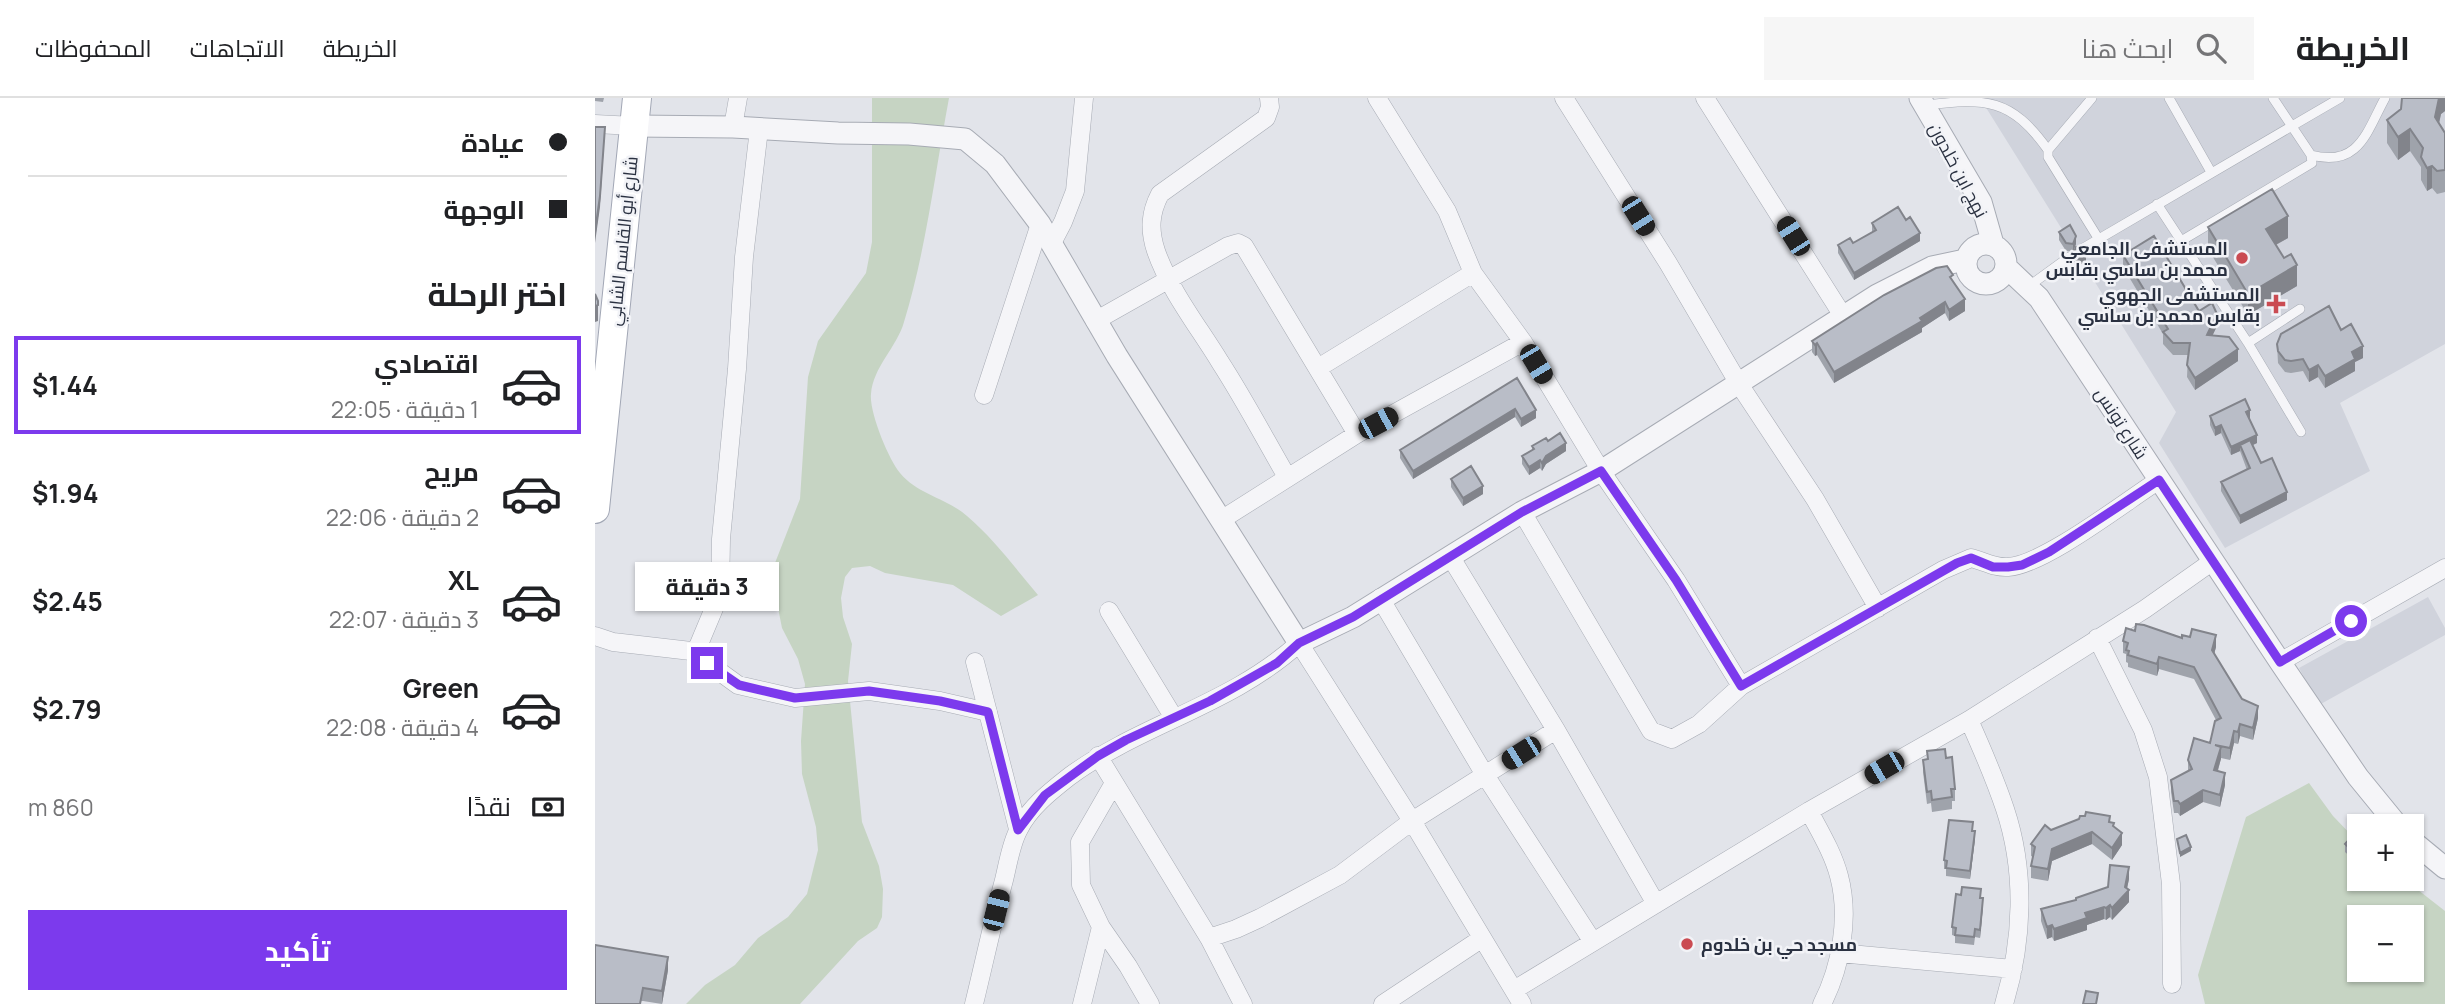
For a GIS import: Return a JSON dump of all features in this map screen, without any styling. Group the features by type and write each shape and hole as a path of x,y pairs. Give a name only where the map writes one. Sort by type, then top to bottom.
{"main road":[{"name":"شارع أبو القاسم الشابي","path":"595,509 599,409 637,98"}],"street":[{"path":"733,127 738,98"},
{"path":"1052,243 1075,191 1084,98"},
{"path":"1269,98 1270,107 1266,118 1160,194 1153,209 1151,226 1156,249 1168,279 1287,477"},
{"path":"1377,98 1447,211 1473,273 1523,342 1601,471 1676,580 1741,686"},
{"path":"1564,98 1668,263 1739,384 1815,499 1878,608"},
{"path":"1705,98 1843,316"},
{"name":"نهج ابن خلدون","path":"1922,102 1981,202 1993,244"},
{"path":"595,124 909,134 965,139 995,164 1052,243 1095,321 1412,821 1518,997 1593,942 1809,811 1969,720 2145,609 2213,561"},
{"path":"691,652 697,649 701,641 720,594 721,539 737,369 744,257 759,129"},
{"path":"984,395 1040,224"},
{"path":"1095,321 1228,246 1238,243 1244,246 1357,435"},
{"path":"1979,244 1993,244 2004,253 2006,267 1998,281 1982,284 1969,275 1965,260 1968,253 1979,244"},
{"path":"974,1004 1018,830 1045,795 1098,756 1210,701 1277,663 1299,643 1353,617 1522,512 1601,471 1843,316 1908,278 1932,267 1965,260"},
{"name":"شارع تونس","path":"2006,267 2029,286 2051,314 2280,662 2358,777 2388,814"},
{"path":"1318,368 1473,273"},
{"path":"1221,520 1357,435 1523,342"},
{"path":"1522,512 1651,731 1672,739 1699,724 1741,686 1943,570 1971,558 1993,567 2022,565 2049,552 2159,480"},
{"path":"1450,556 1556,730 1655,904"},
{"path":"2280,662 2445,568"},
{"path":"1380,598 1485,775 1593,942"},
{"path":"1109,611 1174,718"},
{"path":"595,636 613,642 691,652 739,685 795,698 869,691 940,701 988,712"},
{"path":"2097,638 2143,730 2158,776 2171,884 2172,984"},
{"path":"975,662 1018,830"},
{"path":"1969,720 2006,810 2019,878 2018,944 2004,1004"},
{"path":"1209,938 1260,918 1340,875 1412,821 1556,730"},
{"path":"1098,756 1209,938 1244,1004"},
{"path":"1114,783 1080,842 1081,885 1101,928 1128,966 1150,1004"},
{"path":"1809,811 1839,876 1843,902 1837,965 1822,1004"},
{"path":"2424,851 2445,868"},
{"path":"1082,1004 1101,928"},
{"path":"1384,1004 1481,939"},
{"path":"1839,953 2013,969"}],"lane":[{"path":"2048,150 2092,98"},
{"path":"2169,98 2211,172"},
{"path":"2181,241 2312,163 2311,155 2273,98"},
{"path":"2080,250 2340,98"},
{"path":"2311,155 2323,158 2349,153 2372,127 2385,98"},
{"path":"1922,102 1972,100 1997,105 2022,119 2048,150 2048,157 2098,238"},
{"path":"2157,204 2248,343 2301,432"},
{"path":"2029,286 2069,257"},
{"path":"2248,343 2299,309"}],"shaded area":[{"name":"المستشفى الجهوي بقابس محمد بن ساسي","path":"1980,98 2445,98 2445,344 2340,403 2370,471 2225,548 2159,443 2176,412"},
{"path":"2428,597 2445,628 2445,635 2319,705 2299,668"}],"green space":[{"path":"872,98 949,98 912,295 901,331 880,366 873,384 871,402 876,423 885,447 900,473 924,492 967,516 995,544 1038,595 1001,616 953,585 885,573 870,566 852,568 845,577 841,598 843,617 852,644 848,681 862,822 879,866 883,889 882,917 877,928 858,941 800,1004 686,1004 705,985 735,965 758,938 788,917 807,894 818,850 816,827 802,774 805,684 798,659 782,628 775,593 775,563 800,499 808,377 818,341 866,273 872,242"},
{"path":"2309,783 2347,831 2347,891 2419,891 2445,911 2445,1004 2205,1004 2198,975 2246,817"}],"building":[{"path":"2402,98 2439,98 2435,117 2445,133 2445,170 2437,171 2432,166 2427,168 2421,157 2423,148 2410,129 2398,137 2387,120 2401,109"},
{"path":"595,127 605,127 595,232"},
{"path":"2272,189 2288,216 2266,229 2284,258 2291,254 2297,265 2248,294 2208,227"},
{"path":"1898,207 1906,220 1910,217 1920,233 1854,273 1838,245 1850,238 1853,243 1876,230 1872,223"},
{"path":"2070,225 2076,236 2073,244 2066,243 2059,232"},
{"path":"2154,236 2199,311 2212,303 2217,314 2207,335 2229,337 2238,349 2195,378 2187,365 2190,343 2173,343 2163,332 2168,329 2123,255"},
{"path":"2076,247 2083,248 2086,253 2076,259 2073,255"},
{"path":"1947,266 1953,275 1950,277 1965,299 1949,310 1945,302 1920,318 1922,321 1834,372 1817,343 1815,345 1812,341 1884,295 1936,268"},
{"path":"2329,306 2341,330 2351,324 2363,346 2352,352 2355,359 2325,376 2318,365 2309,370 2303,359 2285,360 2278,351 2277,344 2281,334"},
{"path":"1517,378 1536,410 1521,419 1515,409 1413,471 1400,450"},
{"path":"2245,399 2250,410 2246,412 2257,435 2231,447 2221,425 2215,428 2210,416"},
{"path":"1560,433 1566,443 1546,456 1542,463 1540,460 1529,467 1522,456 1534,449 1532,446 1546,438 1548,441"},
{"path":"2250,440 2261,463 2272,458 2287,492 2240,516 2221,482 2250,468 2240,445"},
{"path":"1471,466 1483,486 1463,498 1451,479"},
{"path":"2136,624 2182,638 2182,635 2190,637 2192,629 2216,635 2212,650 2242,699 2258,706 2253,728 2240,724 2238,732 2234,731 2230,748 2215,745 2221,747 2214,770 2225,773 2220,795 2203,790 2180,804 2174,801 2171,780 2192,769 2188,760 2194,738 2210,743 2215,721 2221,718 2194,667 2159,657 2157,664 2128,655 2128,643 2123,641 2126,628 2135,631"},
{"path":"1945,749 1946,758 1952,757 1955,789 1951,789 1952,797 1932,800 1931,791 1927,792 1923,760 1928,759 1927,751"},
{"path":"2086,812 2110,816 2109,822 2114,823 2113,826 2122,833 2112,848 2092,832 2052,849 2048,869 2031,866 2035,847 2031,844 2045,825 2051,830 2085,816"},
{"path":"1949,820 1973,822 1972,831 1975,831 1970,871 1946,868 1947,861 1944,860"},
{"path":"2186,835 2191,847 2180,853 2177,839"},
{"path":"2110,865 2129,867 2125,887 2129,890 2112,908 2110,905 2085,913 2087,918 2054,929 2052,925 2047,927 2041,909 2076,900 2108,887"},
{"path":"1962,887 1981,889 1980,898 1983,898 1980,930 1975,929 1974,937 1955,935 1956,928 1952,927 1956,894 1961,895"},
{"path":"595,945 668,957 662,991 643,988 640,1004 595,1004"},
{"path":"2086,991 2098,993 2096,1004 2083,1004"}],"place":[{"name":"المستشفى الجامعي محمد بن ساسي بقابس","path":"2242,258"},
{"name":"المستشفى الجهوي بقابس محمد بن ساسي","path":"2276,304"},
{"name":"مسجد حي بن خلدوم","path":"1687,944"}],"route":[{"path":"707,663 739,685 795,698 869,691 940,701 988,712 1018,830 1045,795 1098,756 1210,701 1277,663 1299,643 1353,617 1522,512 1601,471 1676,580 1741,686 1957,563 1971,558 1993,567 2008,567 2022,565 2049,552 2159,480 2280,662 2351,621"}]}
